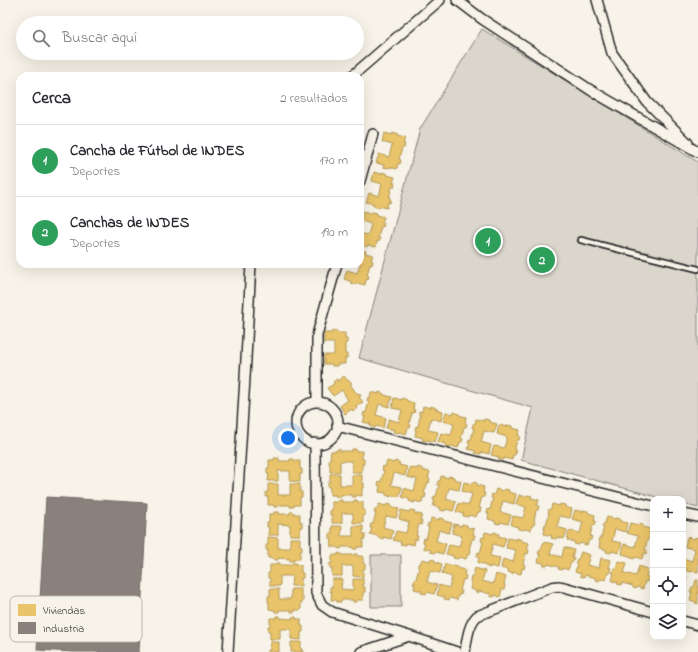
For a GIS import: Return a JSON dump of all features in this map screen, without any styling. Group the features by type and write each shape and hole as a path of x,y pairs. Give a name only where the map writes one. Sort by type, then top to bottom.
{"street":[{"path":"357,72 440,0"},
{"path":"457,0 482,19 592,91 698,151"},
{"path":"597,0 612,53 647,102 698,151"},
{"path":"364,167 373,134"},
{"path":"228,652 251,268"},
{"path":"317,402 318,335 336,268"},
{"path":"317,402 324,403 335,412 338,426 336,432 327,441 315,443 308,442 302,438 296,425 299,412 304,406 317,402"},
{"path":"338,426 650,505"},
{"path":"315,443 316,592 322,605 332,612 457,652"},
{"path":"686,515 698,517"},
{"path":"465,652 471,625 477,616 552,587 564,587 650,611"},
{"path":"686,622 698,625"},
{"path":"361,652 409,636"}],"lane":[{"path":"581,240 698,269"}],"shaded area":[{"path":"482,29 698,162 698,508 686,505 686,496 653,496 521,460 533,408 359,358 420,129"},
{"path":"371,555 401,555 401,607 371,607"}],"building: Viviendas":[{"path":"384,133 392,135 392,133 405,138 403,144 405,144 404,148 402,148 399,159 401,160 400,164 398,163 397,169 383,167 384,165 376,163 379,154 389,157 392,145 382,142"},
{"path":"374,172 382,174 382,172 395,177 393,183 395,183 394,187 392,187 389,198 391,199 390,203 388,202 387,208 379,206 379,208 373,206 374,204 366,202 369,193 379,196 382,184 372,181"},
{"path":"364,211 377,213 376,215 384,217 382,222 384,223 383,227 381,226 378,238 380,238 379,242 377,241 376,247 364,246 364,234 368,235 371,224 364,222"},
{"path":"364,250 366,251 365,253 373,255 371,260 373,261 372,265 370,264 367,275 369,276 368,280 366,279 365,285 357,283 356,285 344,279 347,270 357,273 359,268 364,268"},
{"path":"332,331 337,331 337,333 345,333 347,343 345,343 345,354 347,354 347,358 345,358 345,364 337,364 337,366 332,366 332,364 324,364 324,355 334,355 334,343 324,343 324,333 332,333"},
{"path":"344,376 352,383 350,384 357,394 359,393 361,396 359,397 363,402 356,406 357,408 353,411 352,409 345,414 340,406 348,400 342,390 333,396 327,388 334,384 333,382 337,379 338,381"},
{"path":"371,392 379,394 379,392 392,397 389,407 379,404 376,415 386,418 383,428 376,426 375,428 370,426 371,424 363,422 365,417 363,416 364,412 366,413 369,401 367,401 368,397 370,398"},
{"path":"394,398 402,400 402,398 414,403 413,409 415,410 414,413 412,413 409,424 411,425 406,434 393,432 394,430 386,428 389,419 399,422 402,410 392,408"},
{"path":"423,406 431,408 431,406 443,411 441,421 431,418 428,430 438,432 435,442 422,440 423,438 415,436 415,430 416,426 418,427 420,415 419,411 422,412"},
{"path":"446,412 453,414 454,412 466,417 465,423 467,424 466,427 464,427 461,438 463,439 458,448 445,446 446,444 438,442 441,433 451,435 454,424 443,421"},
{"path":"476,419 484,421 484,419 489,420 489,422 497,424 494,433 484,431 481,442 491,445 489,454 481,452 481,454 475,453 476,451 468,449 470,443 468,443 469,439 471,440 474,428 472,428 473,424 475,424"},
{"path":"499,425 507,427 507,425 512,426 512,428 520,430 518,436 520,436 519,440 517,440 514,451 516,451 515,455 513,455 512,460 504,458 504,460 498,459 499,457 491,455 494,446 504,448 507,437 497,434"},
{"path":"337,449 340,449 340,451 352,451 352,449 356,449 356,451 362,451 362,459 364,459 364,464 362,464 362,472 352,472 352,461 340,461 340,472 330,472 329,459 331,451 337,451"},
{"path":"274,458 279,458 279,461 290,461 290,459 294,459 294,461 300,461 300,469 302,469 302,474 300,474 300,482 290,481 290,471 278,471 278,481 268,481 269,474 267,474 267,468 269,468 269,460 274,460"},
{"path":"387,461 394,463 395,461 400,463 399,465 407,467 405,476 394,473 391,485 402,487 399,497 391,495 391,497 386,495 386,493 379,492 379,481 381,482 384,471 382,470 383,466 385,467"},
{"path":"410,467 417,469 418,467 423,469 422,470 430,472 428,478 430,479 429,483 428,482 424,493 426,494 425,498 423,497 422,503 414,501 414,503 409,501 409,499 402,497 404,488 414,491 417,479 407,477"},
{"path":"330,474 340,474 340,485 352,485 352,475 362,475 362,483 364,483 364,488 362,488 362,496 356,495 356,497 352,497 352,495 340,495 340,497 336,497 336,495 330,495 330,487 328,487 328,482 330,482"},
{"path":"441,476 449,478 449,476 454,477 454,479 461,481 459,490 449,488 446,499 456,502 453,511 446,509 445,511 440,510 441,508 433,506 435,500 433,500 434,496 436,497 439,485 437,485 438,481 440,481"},
{"path":"464,482 472,484 472,482 477,483 477,485 484,487 483,493 485,493 484,497 482,497 479,508 481,508 480,512 478,512 476,517 469,515 468,517 463,516 464,514 456,512 459,503 469,505 472,494 462,491"},
{"path":"268,484 278,484 278,495 290,495 290,484 300,484 300,492 302,492 302,497 300,497 300,505 290,507 290,505 278,505 278,507 274,507 274,505 268,505 268,497 266,497 266,492 268,492"},
{"path":"496,489 503,491 504,489 509,490 508,492 516,494 514,504 503,501 500,512 511,515 508,524 500,522 500,524 495,523 495,521 488,519 489,513 487,513 488,509 490,510 493,498 491,498 492,494 494,495"},
{"path":"519,495 526,497 527,495 532,496 531,498 539,500 535,522 534,525 532,525 531,530 518,529 518,527 511,525 513,516 523,518 526,507 516,504"},
{"path":"338,500 342,500 342,502 354,502 354,500 357,500 357,502 363,502 363,510 365,510 365,515 363,515 363,523 353,523 353,513 342,513 342,523 332,523 332,515 330,515 330,510 332,510 332,502 338,502"},
{"path":"379,504 386,506 387,504 392,505 391,507 399,509 396,518 386,516 383,527 393,530 391,539 383,537 383,539 378,538 378,536 370,534 372,528 370,528 371,524 373,524 376,513 374,513 375,509 377,509"},
{"path":"552,504 560,506 560,504 565,505 565,507 572,509 570,518 560,516 557,527 567,530 564,539 557,537 556,539 551,538 552,536 544,534 549,509 551,509"},
{"path":"401,510 409,512 410,510 415,511 414,513 422,515 420,521 422,521 421,525 419,524 416,536 418,536 417,540 415,539 414,545 406,543 406,545 400,544 401,542 393,540 396,531 406,533 409,522 399,519"},
{"path":"575,510 583,512 583,510 588,511 588,513 595,515 594,521 596,521 595,525 593,525 590,536 592,536 591,540 589,540 587,545 580,543 579,545 574,544 575,542 567,540 569,531 580,533 583,522 572,519"},
{"path":"274,512 279,512 279,514 290,514 290,512 294,512 294,514 300,514 300,522 302,522 302,527 300,527 300,535 290,535 290,525 278,524 278,535 268,535 269,527 267,527 267,522 269,522 269,514 274,514"},
{"path":"607,517 620,519 620,521 627,523 625,532 615,529 612,541 622,543 619,553 612,551 611,553 606,552 607,550 599,548 600,542 598,541 599,538 601,538 604,527 602,526"},
{"path":"431,518 439,520 439,518 444,519 444,521 452,523 449,533 439,530 436,541 446,544 443,554 430,552 431,550 423,548 425,543 423,542 424,538 426,539 429,527 427,527 428,523 430,524"},
{"path":"630,523 643,525 643,527 650,529 650,539 648,538 645,550 647,550 646,554 644,553 642,559 635,557 634,559 629,557 630,556 622,554 624,544 635,547 638,536 627,533"},
{"path":"454,524 462,526 462,524 467,525 467,527 474,529 473,535 475,535 474,539 472,539 469,550 471,550 470,554 468,554 466,559 459,557 458,559 453,558 454,556 446,554 449,545 459,547 462,536 452,533"},
{"path":"332,526 342,526 341,536 353,536 353,526 363,526 363,534 365,534 365,539 363,539 363,547 353,549 353,547 341,547 341,549 331,547 332,539 330,539 330,533 332,533"},
{"path":"485,532 493,534 494,532 499,534 498,536 506,538 503,547 493,544 490,556 500,558 498,568 490,566 490,568 485,566 485,564 478,563 479,557 477,556 478,552 480,553 483,542 481,541 482,537 484,538"},
{"path":"268,537 278,538 278,548 290,548 290,538 300,538 300,546 302,546 302,551 300,551 300,559 290,561 290,559 278,558 278,560 274,560 274,558 268,558 268,550 266,550 266,545 268,545"},
{"path":"687,537 695,539 695,537 698,538 698,572 686,571 686,559 692,561 695,549 686,547"},
{"path":"508,538 516,540 516,538 529,543 527,549 529,550 528,554 526,553 523,564 525,565 524,569 522,568 521,574 513,572 513,574 508,572 508,570 501,568 503,559 513,562 516,550 506,548"},
{"path":"544,542 553,544 550,554 562,557 564,547 574,550 572,557 574,558 568,570 563,568 562,570 558,569 559,567 548,564 547,566 543,565 544,563 538,562 540,554 538,554"},
{"path":"581,552 590,555 587,565 599,568 601,558 611,560 609,568 611,568 606,580 595,580 596,578 585,575 584,577 580,576 581,574 575,572 577,565 575,564"},
{"path":"338,553 342,555 357,554 357,556 363,556 365,569 363,569 363,577 353,576 353,566 342,566 342,576 332,576 332,568 330,568 330,563 332,563 332,555 338,555"},
{"path":"422,559 430,561 430,559 435,560 435,562 442,564 440,573 430,571 427,582 437,585 434,594 427,592 426,594 421,593 422,591 414,589 415,583 413,583 416,579 419,568 418,564 420,564"},
{"path":"618,561 627,563 624,573 636,576 639,566 648,569 646,576 648,577 647,582 645,581 643,589 637,587 636,589 633,588 633,586 622,583 621,585 617,584 618,582 612,581 614,573 612,573 614,568 616,568"},
{"path":"276,563 280,563 280,565 292,565 292,563 296,563 296,565 301,565 301,573 303,573 303,578 301,578 301,586 291,586 292,576 280,576 280,586 270,586 270,578 268,578 268,573 270,573 270,565 276,565"},
{"path":"445,564 458,566 458,568 465,570 464,575 466,576 465,580 463,579 460,591 462,591 461,595 459,594 457,600 450,598 449,600 444,599 445,597 437,595 439,585 449,588 452,577 442,574"},
{"path":"475,568 485,571 482,581 493,584 496,574 506,577 504,590 502,589 500,597 495,595 494,597 490,596 491,594 479,591 479,593 475,592 475,590 470,589 472,581 470,581 471,576 473,576"},
{"path":"332,579 342,579 341,589 353,590 353,579 363,579 363,587 365,587 365,592 363,592 363,600 353,602 353,600 341,600 341,602 337,602 337,600 331,600 332,592 330,592 330,587 332,587"},
{"path":"696,580 698,580 698,604 690,600 692,592 690,592 692,587 694,587"},
{"path":"270,589 279,589 279,599 291,599 291,589 301,589 301,597 303,597 303,602 301,602 301,610 291,612 291,610 279,610 279,612 275,612 275,610 269,609 268,596 270,596"},
{"path":"276,616 280,616 280,618 292,619 292,617 296,617 296,619 301,619 303,632 301,632 301,640 291,639 291,629 280,629 280,639 270,639 270,631 268,631 268,626 270,626 270,618 276,618"},
{"path":"270,642 279,642 279,652 268,652 268,650 270,650"},
{"path":"291,642 301,642 301,650 303,650 303,652 291,652"}],"building: Industria":[{"path":"46,497 147,503 142,596 40,596"},
{"path":"37,642 140,642 139,652 73,652 37,650"}],"place":[{"name":"Cancha de Fútbol de INDES","path":"488,241"},
{"name":"Canchas de INDES","path":"542,260"}]}
